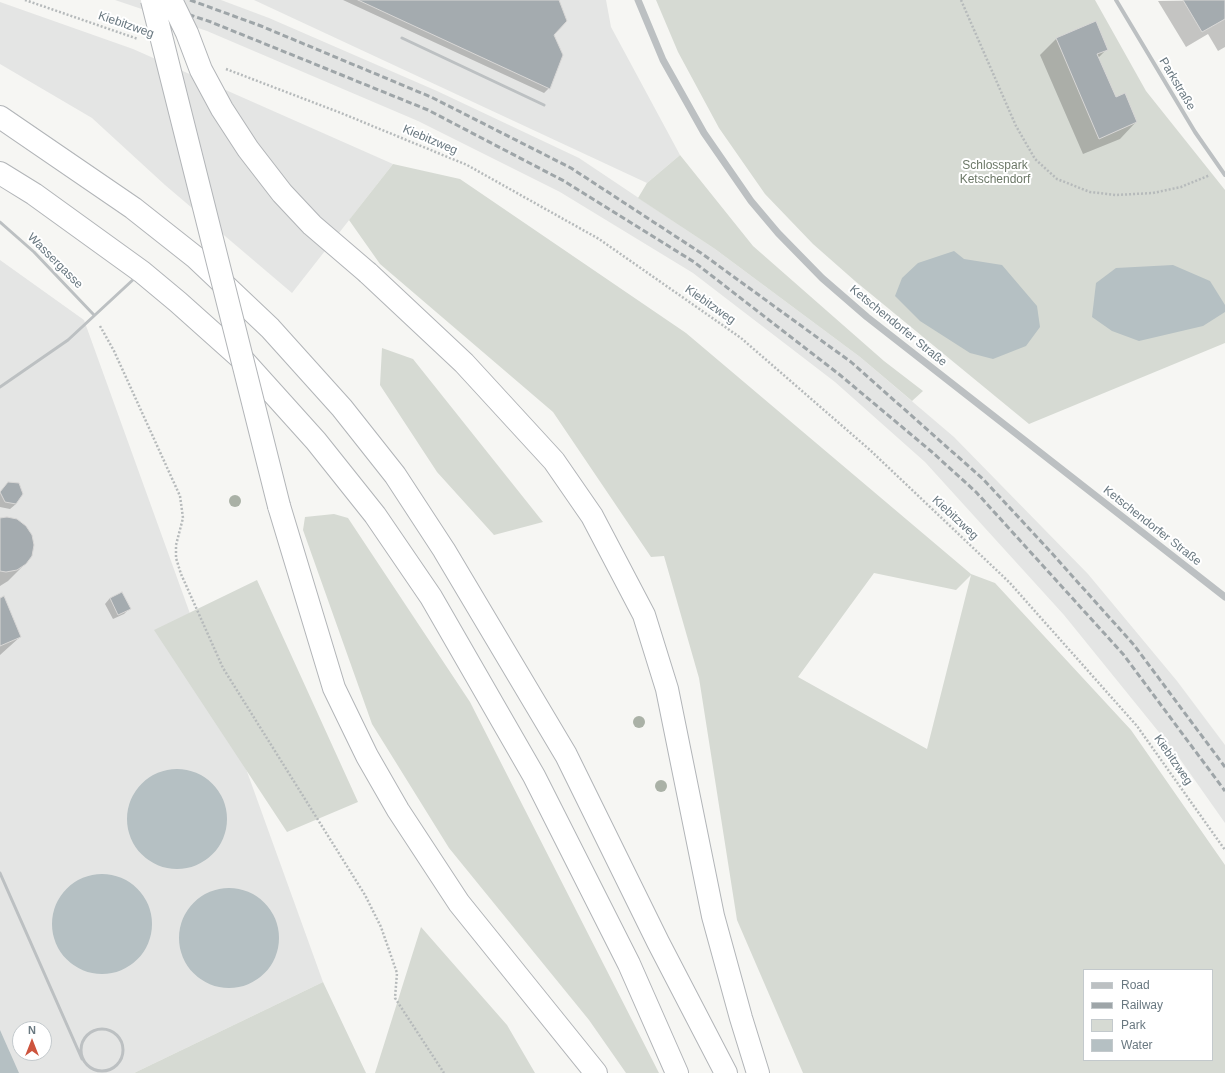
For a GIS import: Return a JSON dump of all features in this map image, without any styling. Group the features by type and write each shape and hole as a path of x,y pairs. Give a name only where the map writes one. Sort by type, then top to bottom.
{"highway":[{"path":"152,0 279,506 334,688 367,756 398,810 459,903 596,1073"},
{"path":"171,0 187,33 202,70 222,109 248,149 282,193 312,226 368,273 464,363 554,461 592,516 644,615 667,689 713,916 758,1073"},
{"path":"0,117 133,208 195,257 270,328 342,408 395,475 444,550 566,755 658,942 726,1073"},
{"path":"0,173 34,194 142,272 244,361 316,441 375,515 431,597 534,776 629,964 677,1073"}],"street":[{"name":"Ketschendorfer Straße","path":"638,0 663,60 704,133 751,201 783,239 822,278 868,317 1225,597"},
{"name":"Parkstraße","path":"1116,0 1195,132 1225,175"}],"lane":[{"path":"402,38 544,105"},
{"name":"Wassergasse","path":"0,222 34,252 94,315"},
{"path":"0,388 68,340 142,272"},
{"path":"0,873 82,1059 87,1066 102,1072 111,1070 118,1065 122,1058 124,1050 122,1041 117,1034 110,1030 101,1028 93,1030 86,1035 82,1042 80,1051 82,1059"}],"path":[{"name":"Kiebitzweg","path":"25,0 141,40"},
{"path":"961,0 1016,126 1035,159 1057,179 1090,192 1116,195 1153,193 1181,187 1221,171"},
{"name":"Kiebitzweg","path":"223,68 341,113 467,165 599,238 741,338 870,450 1009,582 1138,726 1225,850"},
{"path":"94,315 114,351 180,496 183,518 176,545 176,558 181,574 223,668 365,895 381,927 397,974 395,998 444,1073"}],"shaded area":[{"path":"115,0 221,0 269,18 437,91 579,158 715,249 860,357 954,437 1088,574 1177,681 1225,745 1225,823 1175,752 1064,615 925,462 835,382 693,273 560,192 418,121 207,31"},
{"path":"254,0 606,0 611,27 680,155 647,183"},
{"path":"0,2 133,49 393,164 292,293 165,185 92,118 0,64"},
{"path":"0,260 84,320 323,982 134,1073 0,1073"}],"green space":[{"name":"Schlosspark Ketschendorf","path":"656,0 1095,0 1146,91 1225,190 1225,343 1029,424 855,281 813,244 765,194 719,128 678,52"},
{"path":"680,155 753,246 884,361 923,391 912,401 860,357 715,249 638,198 647,183"},
{"path":"393,164 460,179 686,333 971,574 995,583 1131,730 1225,865 1225,1073 803,1073 737,920 699,678 664,556 651,557 553,412 380,264 349,220","holes":["874,573 956,590 971,575 927,749 798,677"]},
{"path":"382,348 413,359 543,522 494,535 437,472 380,385"},
{"path":"334,514 348,518 470,702 659,1073 626,1073 589,1020 449,848 372,724 303,530 305,517"},
{"path":"257,580 358,802 287,832 154,630"},
{"path":"421,927 507,1025 535,1073 375,1073"},
{"path":"323,982 366,1073 134,1073"}],"water":[{"path":"954,251 964,259 1002,265 1037,306 1040,327 1026,346 993,359 970,353 920,321 895,296 902,278 918,263"},
{"path":"1173,265 1210,281 1225,305 1225,312 1203,326 1139,341 1112,331 1092,317 1096,283 1116,268"},
{"path":"177,769 187,770 205,777 219,791 226,809 226,829 219,847 205,861 187,868 177,869 167,868 149,861 135,847 128,829 127,819 128,809 135,791 149,777 167,770"},
{"path":"102,874 112,875 130,882 144,896 151,914 151,934 144,952 130,966 112,973 102,974 92,973 74,966 60,952 53,934 52,924 53,914 60,896 74,882 92,875"},
{"path":"229,888 239,889 257,896 271,910 278,928 278,948 271,966 257,980 239,987 229,988 219,987 201,980 187,966 180,948 179,938 180,928 187,910 201,896 219,889"},
{"path":"0,1030 12,1057 12,1061 14,1061 19,1073 0,1073"}],"building":[{"path":"358,0 559,0 567,21 554,35 563,55 550,89"},
{"path":"1183,0 1225,0 1225,19 1202,32"},
{"path":"1096,21 1108,50 1097,54 1116,97 1125,93 1137,122 1099,139 1056,38"},
{"path":"8,482 19,483 23,494 16,504 5,502 0,492"},
{"path":"7,517 17,519 26,526 32,535 34,545 32,556 26,564 17,570 6,572 0,571 0,518"},
{"path":"122,592 131,609 118,615 110,598"},
{"path":"4,596 21,637 0,646 0,598"}],"railway":[{"path":"146,0 211,22 428,110 564,181 694,262 840,375 932,452 976,492 1123,654 1225,791"},
{"path":"190,0 261,26 431,97 571,168 701,253 851,362 983,479 1048,549 1134,645 1225,767"}]}
